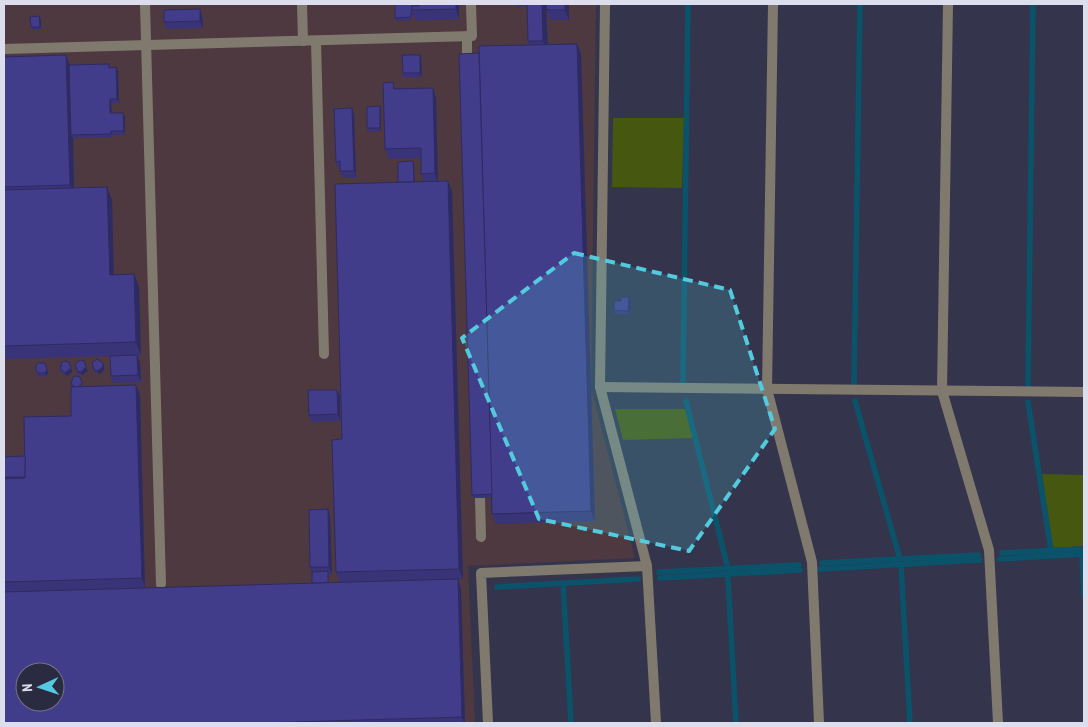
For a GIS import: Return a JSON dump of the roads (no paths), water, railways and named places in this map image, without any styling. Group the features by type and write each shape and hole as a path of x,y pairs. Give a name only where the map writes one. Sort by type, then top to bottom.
{"street":[{"path":"145,4 161,584"},
{"path":"302,4 303,41"},
{"path":"4,49 472,36 471,4"},
{"path":"605,4 600,388 647,566 656,723"},
{"path":"773,4 767,389 812,562 819,723"},
{"path":"948,4 942,391 989,550 998,723"},
{"path":"467,36 468,57"},
{"path":"316,40 324,354"},
{"path":"600,388 1084,392"},
{"path":"480,498 481,537"},
{"path":"488,723 481,573 647,566"}],"waterway":[{"path":"683,382 688,4"},
{"path":"854,383 860,4"},
{"path":"1028,385 1033,4"},
{"path":"686,401 728,569"},
{"path":"855,401 900,559"},
{"path":"1028,402 1051,551"},
{"path":"1002,553 1084,549"},
{"path":"1082,554 1084,596"},
{"path":"1000,559 1084,554"},
{"path":"822,563 978,555"},
{"path":"820,569 980,560"},
{"path":"659,572 799,565"},
{"path":"901,565 910,723"},
{"path":"660,578 800,570"},
{"path":"728,578 736,723"},
{"path":"497,587 638,579"},
{"path":"563,583 571,723"}]}
